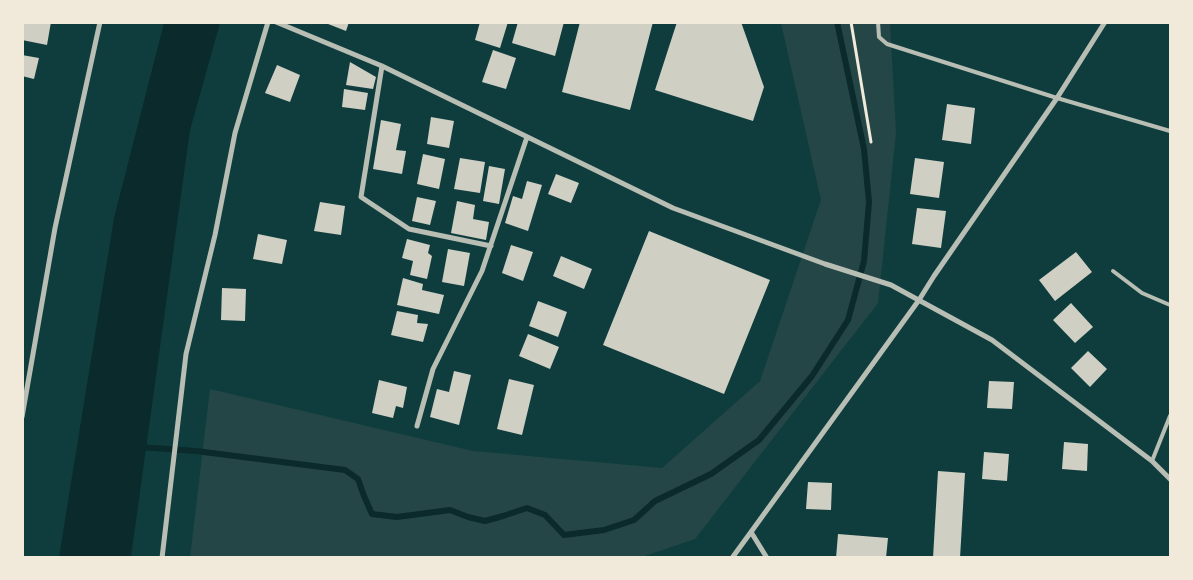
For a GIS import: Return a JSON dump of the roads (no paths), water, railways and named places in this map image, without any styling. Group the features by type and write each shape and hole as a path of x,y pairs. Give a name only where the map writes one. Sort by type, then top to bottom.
{"street":[{"path":"22,417 56,228 100,22"},
{"path":"162,558 186,354 215,235 234,133 268,22"},
{"path":"276,22 382,66 673,208 825,264 891,285 992,340 1152,461 1170,479"},
{"path":"732,558 919,300 1057,98 1105,22"},
{"path":"382,66 361,197 409,229 491,246"},
{"path":"417,426 433,369 482,271 527,137"},
{"path":"751,532 767,558"}],"lane":[{"path":"878,22 879,37 887,44 1057,98 1170,131"},
{"path":"1114,270 1142,293 1170,305"},
{"path":"1152,461 1170,416"}],"waterway":[{"path":"139,447 196,451 345,470 358,479 372,514 397,517 450,510 485,521 527,508 545,515 564,535 604,530 634,520 655,501 711,474 759,440 812,376 848,320 864,261 869,202 864,149 837,22"}]}
